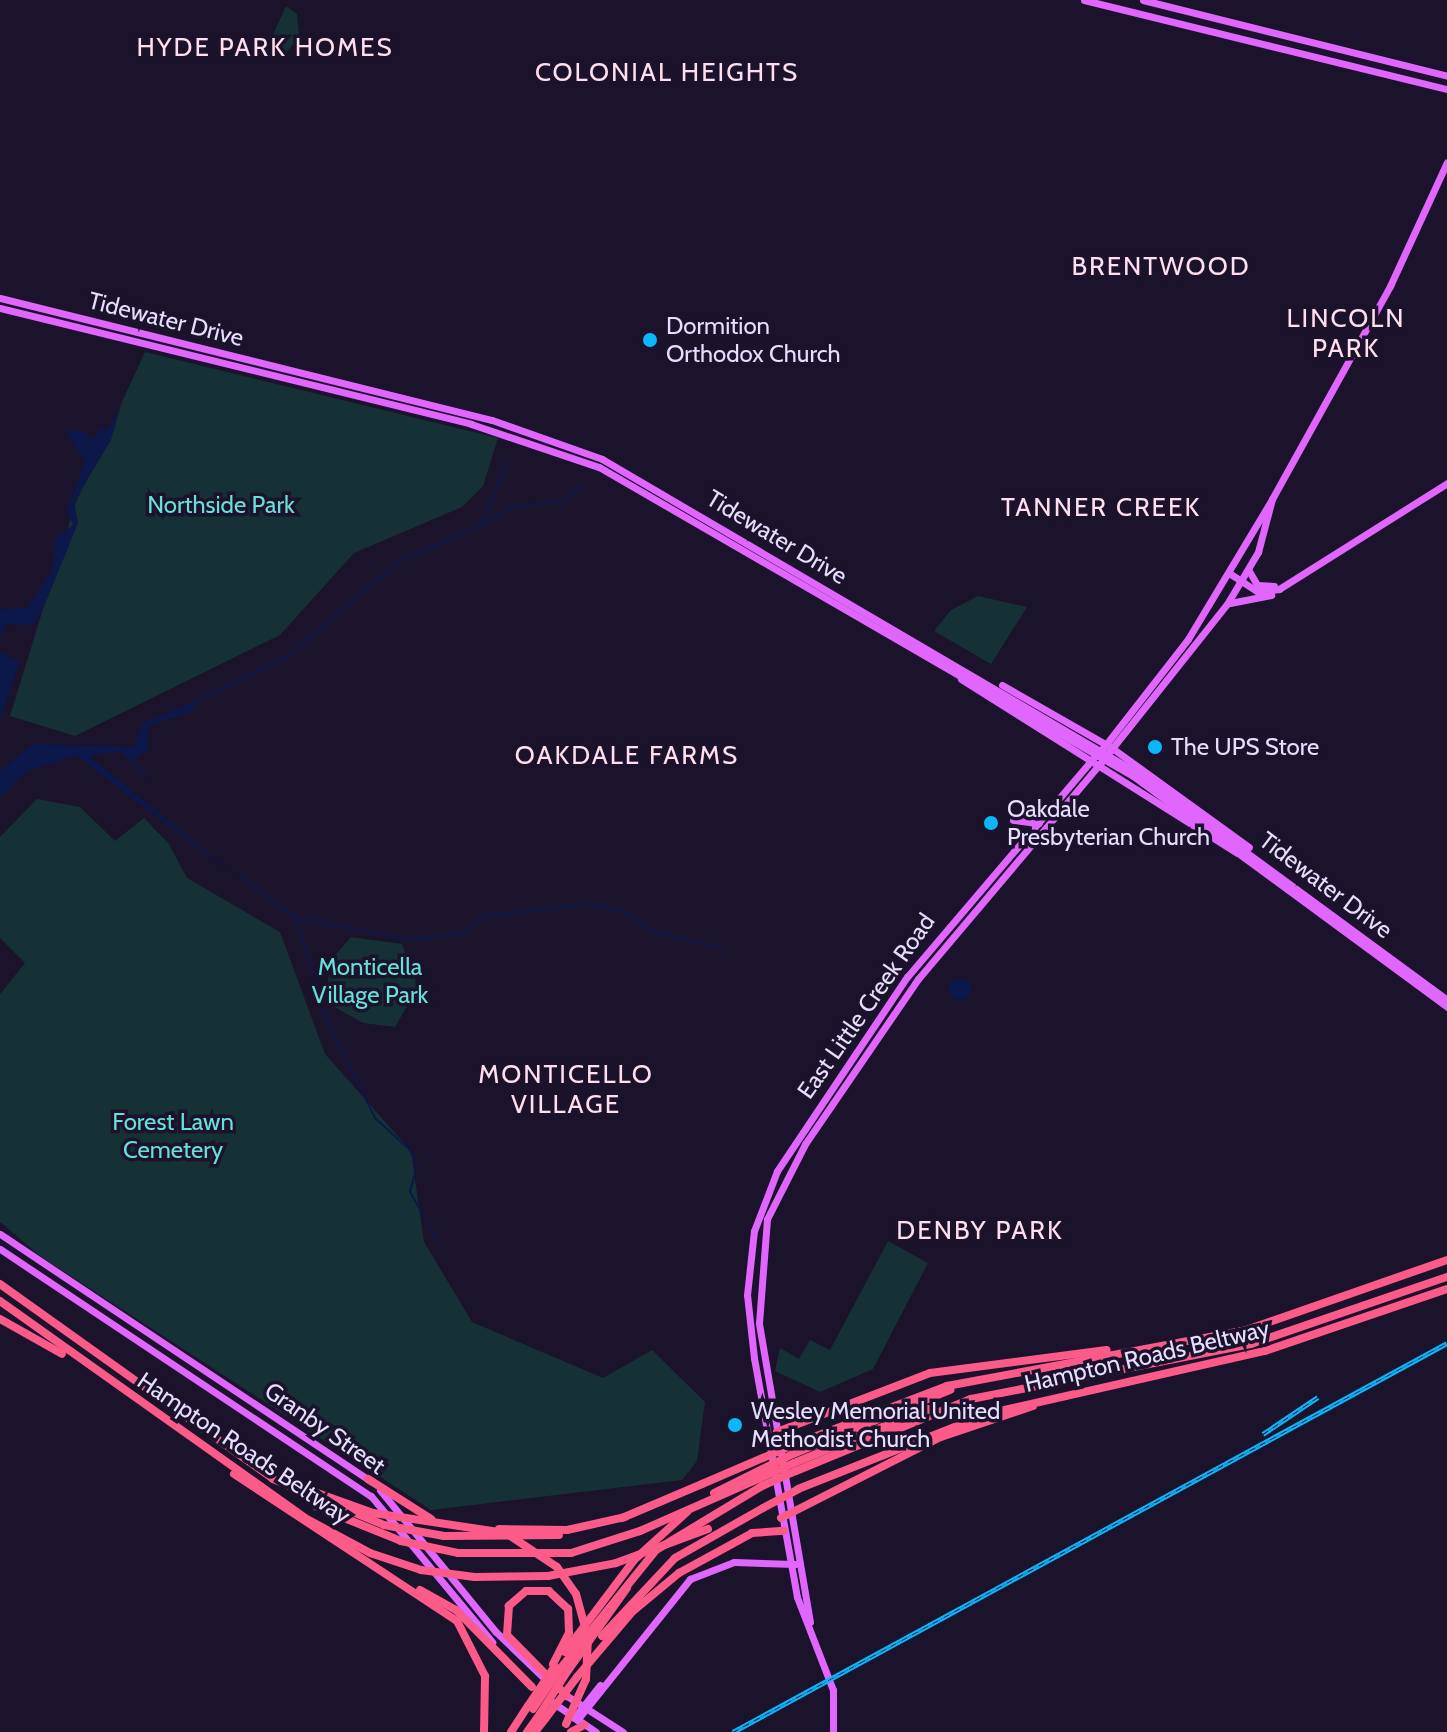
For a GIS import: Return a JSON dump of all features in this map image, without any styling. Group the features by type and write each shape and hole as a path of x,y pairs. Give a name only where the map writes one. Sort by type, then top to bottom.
{"highway":[{"name":"Hampton Roads Beltway","path":"0,1284 246,1461 324,1505 384,1525 444,1536 546,1537 625,1517 702,1484 794,1458 935,1389 1055,1363 1246,1330 1445,1261"},
{"path":"535,1732 536,1712 634,1560 714,1493 794,1458 971,1399 1137,1368 1287,1334 1447,1277"},
{"name":"Hampton Roads Beltway","path":"0,1301 224,1462 330,1533 421,1570 475,1577 548,1576 616,1563 708,1529 962,1422 1068,1394 1265,1351 1447,1290"},
{"path":"0,1319 131,1396"},
{"path":"777,1432 957,1367 1246,1330"},
{"path":"786,1515 941,1437 1068,1394"},
{"path":"226,1447 302,1489 373,1513 506,1533 557,1567 581,1606 588,1638 586,1679 572,1726"},
{"path":"564,1670 656,1550 697,1519 762,1486 794,1458"},
{"path":"246,1461 340,1519 401,1541 458,1553 532,1557 616,1542 794,1458"},
{"path":"224,1462 286,1515 443,1609 468,1636 487,1687 484,1732"},
{"path":"368,1479 431,1519 544,1531 625,1517"},
{"path":"564,1670 669,1562 763,1506"},
{"path":"527,1732 545,1679 564,1670 679,1573 752,1533 784,1531"},
{"path":"393,1580 450,1605 532,1687"},
{"path":"526,1591 549,1591 568,1609 564,1696 507,1635 509,1606 526,1591"},
{"path":"514,1732 536,1712 564,1696"}],"main road":[{"path":"1084,0 1447,89"},
{"path":"1143,0 1447,76"},
{"name":"East Little Creek Road","path":"1108,747 1229,573 1272,499 1390,286 1447,162"},
{"name":"Tidewater Drive","path":"0,298 568,444 929,649 1141,775 1447,1000"},
{"name":"Tidewater Drive","path":"0,308 555,449 652,495 1133,776 1447,1007"},
{"path":"1227,604 1279,589 1447,483"},
{"name":"East Little Creek Road","path":"833,1732 833,1690 791,1565 784,1531 786,1515 777,1432 756,1293 763,1231 779,1188 939,950 1227,604 1249,571 1272,499"},
{"path":"1249,571 1267,588 1299,577"},
{"path":"1229,573 1258,592 1279,589"},
{"path":"929,649 1108,747 1240,838 1273,872"},
{"path":"928,659 1098,760 1240,854"},
{"name":"East Little Creek Road","path":"810,1624 800,1563 768,1442 747,1283 770,1186 917,964 1098,760"},
{"path":"1013,820 1041,822"},
{"name":"Granby Street","path":"0,1234 368,1479 496,1632 564,1696 623,1732"},
{"name":"Granby Street","path":"0,1249 371,1496 532,1687 572,1726 596,1732"},
{"path":"768,1442 777,1432"},
{"path":"770,1564 782,1557 784,1531"},
{"path":"572,1726 690,1579 725,1563 800,1563"}],"green space":[{"path":"286,6 297,14 299,37 284,55 263,57"},
{"name":"Northside Park","path":"145,352 498,438 483,486 462,507 354,553 280,635 75,736 10,716 76,502"},
{"path":"978,596 1027,607 991,664 934,631 951,610"},
{"name":"Forest Lawn Cemetery","path":"37,799 80,807 115,841 144,818 169,844 187,878 280,932 325,1054 411,1151 424,1242 472,1322 603,1378 652,1350 705,1402 697,1461 682,1480 431,1510 40,1256 0,1222 0,994 25,963 0,938 0,837"},
{"name":"Monticella Village Park","path":"351,937 402,944 418,987 395,1027 363,1023 324,1001 332,959"},
{"path":"888,1241 928,1263 873,1369 820,1392 775,1371 780,1348 799,1359 810,1340 830,1350"}],"shaded area":[{"path":"121,406 111,440 74,502 78,523 43,609 34,625 6,624 0,638 0,609 27,608 52,570 56,537 73,525 67,509 85,462 65,430 87,432 90,441 101,427 107,431"},
{"path":"0,651 20,662 0,719"},
{"path":"198,700 191,712 148,726 148,749 133,760 155,787 121,751 89,756 238,878 76,755 26,772 0,797 0,771 33,744 134,747 142,724"},
{"path":"960,978 968,981 971,989 968,997 960,1000 952,997 949,989 952,981"}],"waterway":[{"path":"198,700 287,657 398,562 482,525 507,461"},
{"path":"483,525 512,507 565,501 583,484"},
{"path":"240,876 296,918 328,1022 375,1118 410,1150 417,1167 410,1192 440,1244"},
{"path":"296,918 414,940 463,933 484,916 592,904 629,913 649,930 725,949"}],"railway":[{"path":"733,1732 1447,1343"},
{"path":"1263,1434 1318,1397"}],"place":[{"name":"Dormition Orthodox Church","path":"650,340"},
{"name":"The UPS Store","path":"1155,747"},
{"name":"Oakdale Presbyterian Church","path":"991,823"},
{"name":"Wesley Memorial United Methodist Church","path":"735,1425"}],"district":[{"name":"HYDE PARK HOMES","path":"265,48"},
{"name":"COLONIAL HEIGHTS","path":"667,73"},
{"name":"BRENTWOOD","path":"1161,267"},
{"name":"LINCOLN PARK","path":"1346,334"},
{"name":"TANNER CREEK","path":"1101,508"},
{"name":"OAKDALE FARMS","path":"627,756"},
{"name":"MONTICELLO VILLAGE","path":"566,1090"},
{"name":"DENBY PARK","path":"980,1231"}]}
